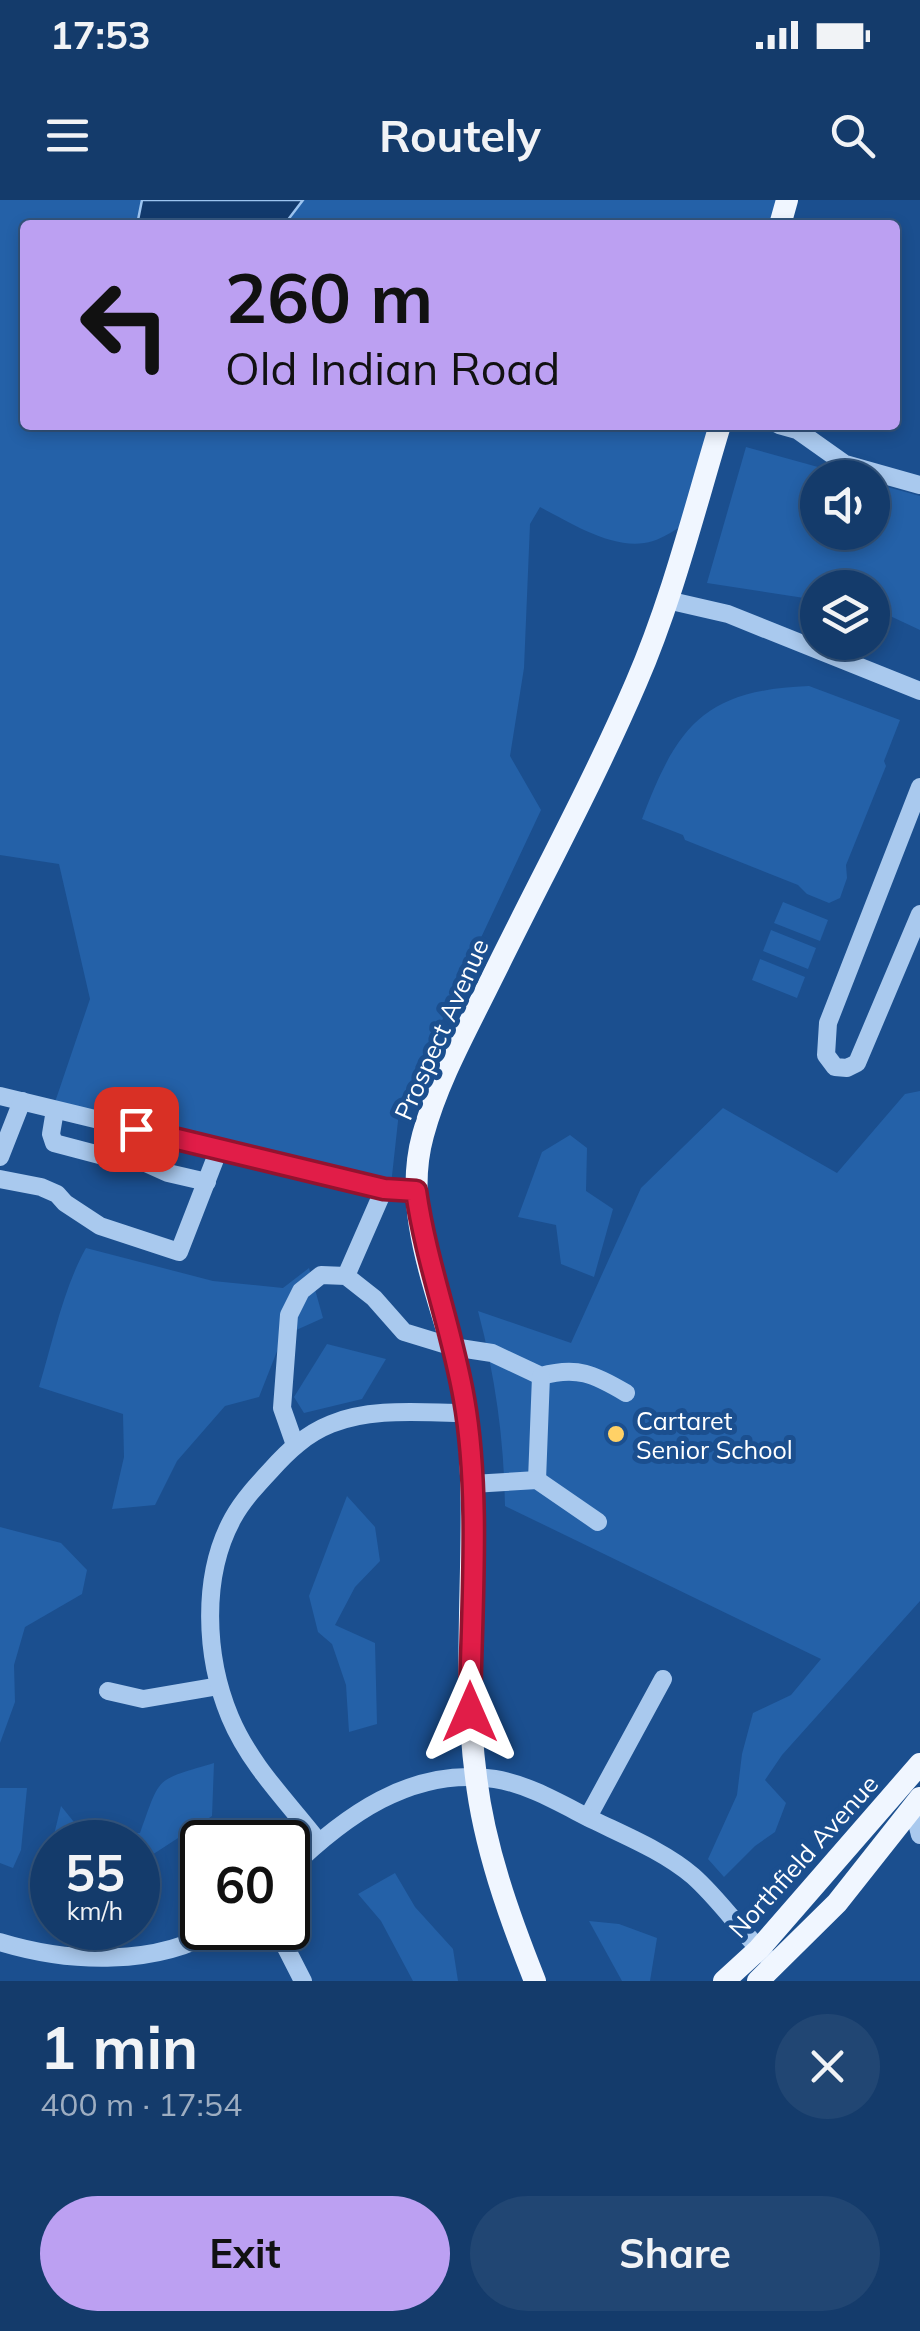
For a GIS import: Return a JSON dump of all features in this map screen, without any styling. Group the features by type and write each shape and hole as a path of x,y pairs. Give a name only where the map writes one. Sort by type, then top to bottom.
{"main road":[{"name":"Prospect Avenue","path":"536,1981 487,1838 476,1777 470,1712 472,1484 466,1414 453,1347 426,1250 416,1191 420,1144 440,1086 636,684 667,600 718,430"},
{"name":"Northfield Avenue","path":"724,1981 764,1965 890,1818 920,1764"},
{"name":"Northfield Avenue","path":"890,1818 920,1801"}],"street":[{"path":"797,430 845,464 920,485"},
{"path":"667,600 728,614 920,691"},
{"path":"920,786 913,823 828,1023 828,1062 841,1068 853,1066 864,1050 920,914"},
{"path":"0,1096 384,1189 416,1191"},
{"path":"0,1157 22,1101"},
{"path":"56,1110 51,1134 54,1144 111,1158 128,1156 168,1173 207,1182"},
{"path":"128,1156 136,1129"},
{"path":"0,1179 41,1186 100,1226 180,1252 219,1149"},
{"path":"346,1276 384,1189"},
{"path":"295,1444 282,1408 289,1315 301,1291 320,1275 346,1276 374,1298 404,1332 453,1347 492,1353 541,1376 576,1370 626,1393"},
{"path":"537,1480 541,1376"},
{"path":"318,1841 246,1750 219,1686 212,1614 225,1536 244,1501 295,1444 332,1424 395,1414 466,1414"},
{"path":"472,1484 537,1480 598,1522"},
{"path":"588,1817 664,1678"},
{"path":"108,1691 143,1699 219,1686"},
{"path":"310,1849 362,1807 388,1795 442,1779 498,1779 588,1817 691,1874 764,1965"},
{"path":"920,1801 920,1835"},
{"path":"1,1946 103,1958 180,1944"},
{"path":"287,1950 302,1981"}],"shaded area":[{"path":"0,200 777,200 771,220 20,220 20,430 709,430 682,526 668,534 639,544 610,540 540,507 530,524 524,668 510,756 541,810 399,1112 391,1185 53,1108 90,999 59,864 0,855"},
{"path":"142,200 303,200 288,220 138,220"},
{"path":"746,447 800,462 800,550 890,550 890,488 920,496 920,630 890,616 890,570 800,570 800,597 707,583"},
{"path":"809,686 900,720 846,865 847,878 840,898 829,903 807,894 798,885 642,819 668,760 699,719 744,695"},
{"path":"783,902 828,920 820,941 774,923"},
{"path":"771,930 816,948 808,969 763,951"},
{"path":"760,959 805,977 797,998 752,980"},
{"path":"920,1091 920,1601 782,1755 765,1780 786,1803 775,1832 724,1877 708,1859 737,1795 753,1713 791,1695 821,1659 505,1506 498,1407 478,1311 571,1343 641,1188 723,1108 837,1173 905,1094"},
{"path":"570,1135 587,1148 586,1191 613,1209 594,1277 561,1264 556,1225 518,1217 542,1152"},
{"path":"86,1248 213,1281 283,1288 309,1268 323,1318 283,1336 259,1397 225,1406 177,1461 155,1505 112,1509 124,1457 123,1414 39,1387 65,1298"},
{"path":"327,1344 386,1359 362,1399 304,1413 294,1397"},
{"path":"347,1496 375,1527 380,1561 355,1587 335,1625 375,1643 377,1724 349,1732 346,1685 332,1644 318,1632 309,1596"},
{"path":"0,1527 61,1543 87,1570 82,1594 25,1627 14,1665 15,1702 0,1743"},
{"path":"214,1763 212,1816 206,1820 180,1820 180,1837 160,1850 160,1820 145,1820 152,1800 162,1783 170,1778"},
{"path":"0,1788 27,1788 21,1850 13,1868 0,1863"},
{"path":"61,1806 72,1820 58,1820"},
{"path":"395,1873 415,1907 453,1949 458,1981 413,1981 381,1921 358,1894"},
{"path":"589,1921 619,1924 657,1938 650,1981 622,1981"}],"place":[{"name":"Cartaret Senior School","path":"616,1434"}],"route":[{"path":"136,1129 384,1189 416,1191 420,1224 453,1347 466,1414 472,1484 470,1712"}]}
